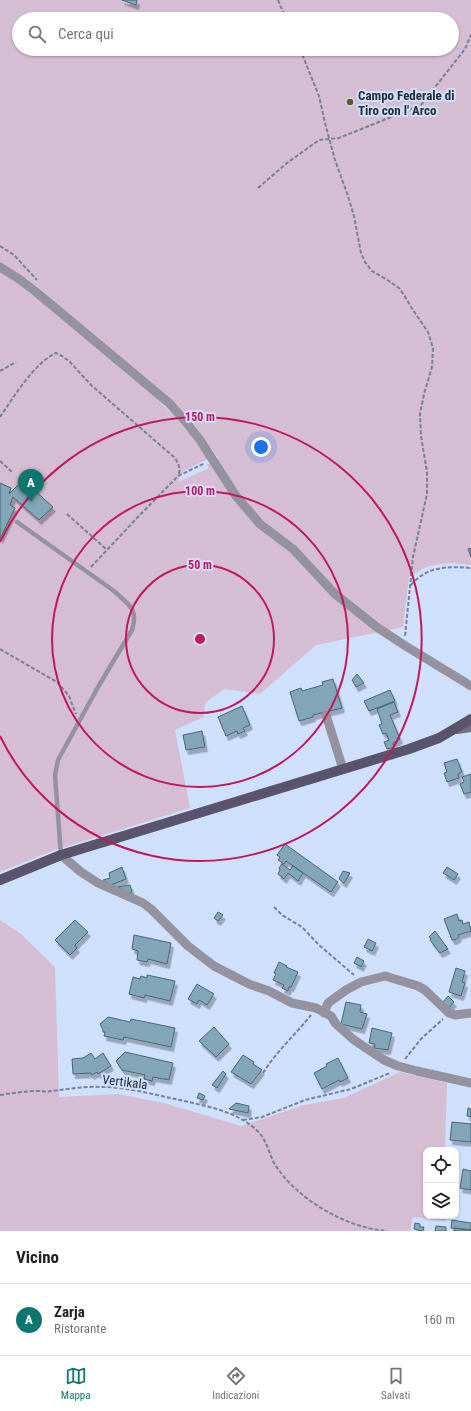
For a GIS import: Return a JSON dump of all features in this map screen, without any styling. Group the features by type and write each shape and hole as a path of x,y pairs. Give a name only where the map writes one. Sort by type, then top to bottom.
{"main road":[{"path":"0,880 61,855 409,749 439,738 457,729 471,719"}],"street":[{"path":"0,267 35,291 169,404 185,421 213,460 236,496 260,524 293,549 335,594 378,628 471,686"},
{"path":"326,715 343,769"},
{"path":"457,729 471,727"},
{"path":"61,855 98,883 143,903 188,946 214,966 249,984 269,991 292,1003 320,1011 331,1016 336,1024 354,1040 384,1060 398,1066 471,1083"},
{"path":"320,1011 334,997 361,982 385,976 418,986 425,990 448,1014 455,1015 471,1013"}],"lane":[{"path":"18,522 114,591 134,612 135,621 132,630 58,760 55,775 61,855"}],"path":[{"path":"278,0 283,12"},
{"path":"258,188 287,163 319,140 330,140 348,134 421,105 465,49 471,35"},
{"path":"303,56 319,96 335,160 354,216 361,253 365,262 372,271 399,288 428,332 433,348 432,367 420,414 421,436 427,472 427,494 415,545 404,645"},
{"path":"0,246 14,254 37,279 35,291"},
{"path":"0,417 44,360 56,354 62,356 92,385 175,458 180,466 178,476"},
{"path":"0,371 16,362"},
{"path":"87,572 178,476 213,460"},
{"path":"0,461 12,472"},
{"path":"67,514 107,550"},
{"path":"410,586 420,576 435,569 460,567 471,568"},
{"path":"0,649 57,682 69,696 73,704 78,723"},
{"path":"274,907 282,915 302,927 319,945 361,982"},
{"path":"263,1073 270,1061 320,1011"},
{"path":"243,1120 262,1117 305,1100 351,1089 388,1074 398,1066 421,1039 448,1014"},
{"name":"Vertikala","path":"0,1095 39,1091 49,1092 73,1088 103,1087 135,1091 206,1106 243,1120"},
{"path":"243,1120 263,1138 267,1150 283,1177 316,1205 337,1217 358,1225 376,1230 388,1231"}],"shaded area":[{"path":"0,0 471,0 471,565 449,563 428,566 409,577 403,627 316,645 260,694 224,689 205,703 204,717 175,730 190,808 52,851 0,872 0,271 18,282 115,362 158,400 184,428 208,459 183,471 178,482 209,468 207,465 218,458 197,428 180,410 37,286 0,263"},
{"path":"0,920 21,934 55,967 59,1097 118,1094 164,1103 241,1126 304,1105 344,1098 400,1072 447,1083 445,1147 423,1147 423,1218 413,1217 410,1231 0,1231"},
{"path":"429,1219 445,1219 445,1221"}],"building":[{"path":"122,0 137,0 136,5"},
{"path":"23,480 53,507 39,520 13,497 10,505 15,508 0,539 0,483 11,488 9,494"},
{"path":"471,548 471,557 468,549"},
{"path":"357,674 364,683 356,687 352,680"},
{"path":"333,679 342,708 313,715 313,717 299,721 290,692 301,688 302,691 323,685 322,682"},
{"path":"390,690 395,701 369,711 364,701"},
{"path":"394,702 398,712 390,715 400,739 393,743 394,747 387,749 384,742 389,740 386,733 383,734 379,725 382,724 377,709"},
{"path":"242,706 250,725 243,728 245,731 238,734 237,731 226,736 218,717"},
{"path":"202,731 205,747 186,750 183,735"},
{"path":"457,759 462,772 458,774 459,778 447,782 444,773 447,772 444,763"},
{"path":"471,774 471,792 464,794 460,784 464,782 462,777"},
{"path":"285,844 338,882 331,892 286,861 284,864 278,860 280,857 277,855"},
{"path":"282,864 290,870 293,866 303,873 298,881 288,873 284,879 278,874 280,870 279,868"},
{"path":"122,867 126,879 111,885 103,880 110,878 109,873"},
{"path":"447,867 458,874 454,880 443,873"},
{"path":"343,871 350,873 344,883 339,879"},
{"path":"130,885 132,892 128,893 118,887"},
{"path":"218,912 223,915 218,921 214,918"},
{"path":"457,914 459,921 462,920 463,924 469,922 471,931 458,935 459,937 452,940 444,919"},
{"path":"75,920 88,932 75,945 77,948 70,955 55,940"},
{"path":"435,931 448,949 440,953 429,937"},
{"path":"134,935 171,943 167,964 148,959 147,962 137,960 138,951 132,949"},
{"path":"368,939 376,943 372,951 364,947"},
{"path":"357,957 364,961 361,967 354,963"},
{"path":"279,962 298,972 288,991 282,988 284,985 273,980 276,974 274,973"},
{"path":"456,968 465,971 462,982 465,983 461,996 449,992"},
{"path":"147,975 175,981 170,1001 145,995 144,998 129,994 133,977 140,979 141,976 147,978"},
{"path":"197,984 214,994 207,1005 199,1000 197,1004 188,999"},
{"path":"448,996 454,1002 449,1008 443,1002"},
{"path":"346,1002 361,1005 360,1012 367,1014 362,1029 341,1024"},
{"path":"108,1017 130,1022 131,1019 175,1028 171,1047 124,1037 123,1040 104,1036 105,1032 103,1032 100,1024"},
{"path":"214,1027 229,1044 216,1057 199,1041"},
{"path":"372,1028 392,1033 388,1050 374,1048 375,1044 369,1043"},
{"path":"125,1052 173,1063 169,1080 153,1077 152,1081 144,1079 145,1075 122,1070 116,1061"},
{"path":"91,1053 95,1059 103,1053 111,1066 98,1074 97,1072 92,1075 91,1073 73,1074 72,1059 83,1058"},
{"path":"243,1055 254,1062 253,1064 262,1070 251,1084 231,1072"},
{"path":"338,1058 348,1078 340,1082 339,1080 322,1089 314,1073 327,1066 326,1064"},
{"path":"223,1071 226,1074 217,1088 212,1085"},
{"path":"199,1093 205,1096 203,1100 197,1098"},
{"path":"236,1103 249,1106 248,1113 229,1109"},
{"path":"468,1108 471,1109 471,1117 467,1116"},
{"path":"452,1122 471,1124 471,1142 450,1140"},
{"path":"463,1169 471,1171 471,1190 460,1188"},
{"path":"452,1220 471,1223 471,1230 451,1228"},
{"path":"415,1223 420,1224 420,1227 424,1227 423,1231 414,1229"},
{"path":"436,1226 446,1227 446,1231 435,1231"},
{"path":"455,1228 471,1230 471,1231 454,1231"}],"place":[{"name":"Campo Federale di Tiro con l' Arco","path":"350,102"},
{"name":"Zarja","path":"31,502"}]}
